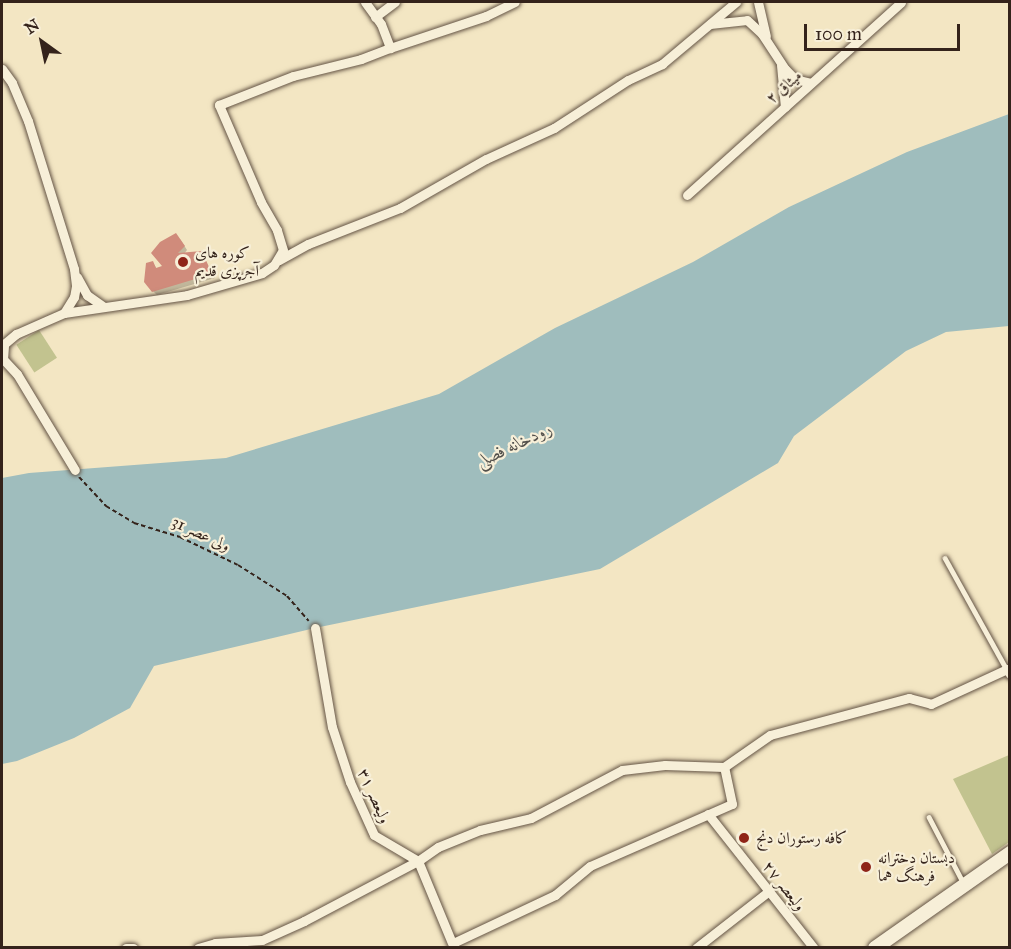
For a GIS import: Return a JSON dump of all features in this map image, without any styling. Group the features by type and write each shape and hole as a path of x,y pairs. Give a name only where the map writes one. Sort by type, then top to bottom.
{"main road":[{"path":"875,948 1010,853"}],"street":[{"path":"365,2 375,16 390,48"},
{"path":"375,16 394,2"},
{"path":"276,261 283,250 278,230 261,202 219,105 293,76 361,59 486,16 515,2"},
{"path":"75,470 17,374 2,359 4,344 16,334 63,313 187,295 262,273 276,261 308,244 400,208 486,159 554,128 628,80 662,64 736,2"},
{"path":"758,2 761,24 780,60 795,79 811,84"},
{"name":"میثاق ۲","path":"687,195 901,2"},
{"path":"710,24 747,20 768,41"},
{"path":"780,60 784,107"},
{"path":"2,69 12,84 28,121 74,269 87,296 103,306"},
{"path":"63,313 74,297 76,286 74,269"},
{"path":"2,335 16,334"},
{"name":"ولیعصر ۳۱","path":"315,628 332,727 350,782 374,835 418,861"},
{"path":"198,948 262,939 304,921 418,861 438,847 480,830 531,818 622,770 665,765 724,767 770,735 909,698 931,704 1008,671"},
{"path":"418,861 454,945 555,895 590,866 732,804 724,767"},
{"name":"ولیعصر ۲۷","path":"708,814 814,948"},
{"path":"696,948 769,891"},
{"path":"126,948 133,948"}],"lane":[{"path":"945,558 1008,671"},
{"path":"928,817 964,884"}],"path":[{"name":"ولی عصر 31","path":"75,470 82,483 106,506 134,523 180,537 238,566 287,596 315,628"}],"green space":[{"path":"39,330 57,358 34,372 16,345"},
{"path":"1009,755 1009,842 992,854 953,779"}],"water":[{"name":"رودخانه فصلی","path":"1009,114 1009,326 946,332 906,351 794,436 778,463 600,569 315,628 154,666 130,708 74,738 17,761 2,764 2,478 29,473 226,458 439,394 555,328 693,262 789,207 907,152"}],"building":[{"name":"کوره های آجرپزی قدیم","path":"176,233 185,246 178,253 202,251 212,274 152,292 144,282 146,263 153,261 156,268 162,266 151,253 160,242"}],"place":[{"name":"کوره های آجرپزی قدیم","path":"183,262"},
{"name":"کافه رستوران دنج","path":"744,838"},
{"name":"دبستان دخترانه فرهنگ هما","path":"866,867"}]}
